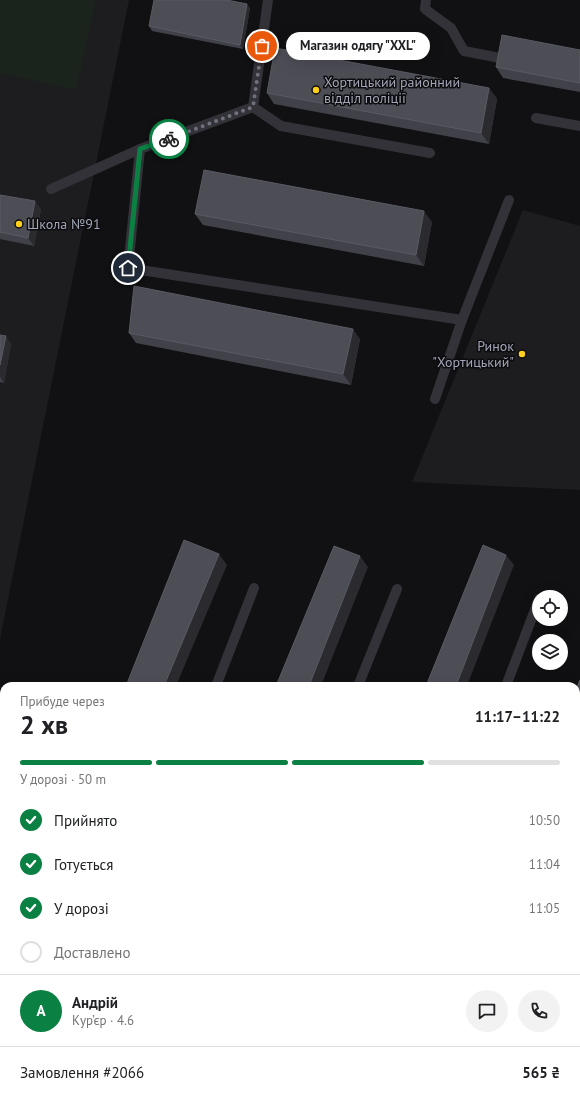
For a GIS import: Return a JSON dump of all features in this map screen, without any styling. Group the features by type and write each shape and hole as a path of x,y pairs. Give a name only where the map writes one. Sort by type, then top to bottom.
{"lane":[{"path":"253,107 268,0"},
{"path":"426,0 425,9 451,28 464,52 500,58"},
{"path":"51,189 140,149 253,107"},
{"path":"253,107 281,126 430,153"},
{"path":"536,118 580,126"},
{"path":"140,149 128,268 462,320"},
{"path":"435,399 462,320 509,200"},
{"path":"218,682 254,588"},
{"path":"360,682 397,589"},
{"path":"508,682 532,618"}],"shaded area":[{"path":"0,0 129,0 0,639"},
{"path":"0,0 96,0 76,90 0,73"},
{"name":"Ринок \"Хортицький\"","path":"523,210 580,226 580,490 412,482"}],"building":[{"path":"154,0 227,0 247,4 240,45 149,26"},
{"path":"502,35 580,50 580,83 496,67"},
{"path":"275,48 489,88 481,133 267,93"},
{"path":"204,170 424,211 416,255 195,214"},
{"name":"Школа №91","path":"0,195 35,201 28,238 0,232"},
{"path":"134,286 353,329 343,374 129,333"},
{"path":"0,335 6,336 0,365"},
{"path":"184,540 219,554 166,682 128,682"},
{"path":"483,545 506,555 458,682 428,682"},
{"path":"334,546 360,556 311,682 278,682"}],"way so far":[{"path":"169,139 253,107 262,46"}],"place":[{"name":"Магазин одягу \"XXL\"","path":"262,46"},
{"name":"Хортицький районний відділ поліції","path":"316,90"},
{"name":"Школа №91","path":"19,224"},
{"name":"Ринок \"Хортицький\"","path":"522,354"}],"route":[{"path":"128,268 140,149 169,139"}]}
